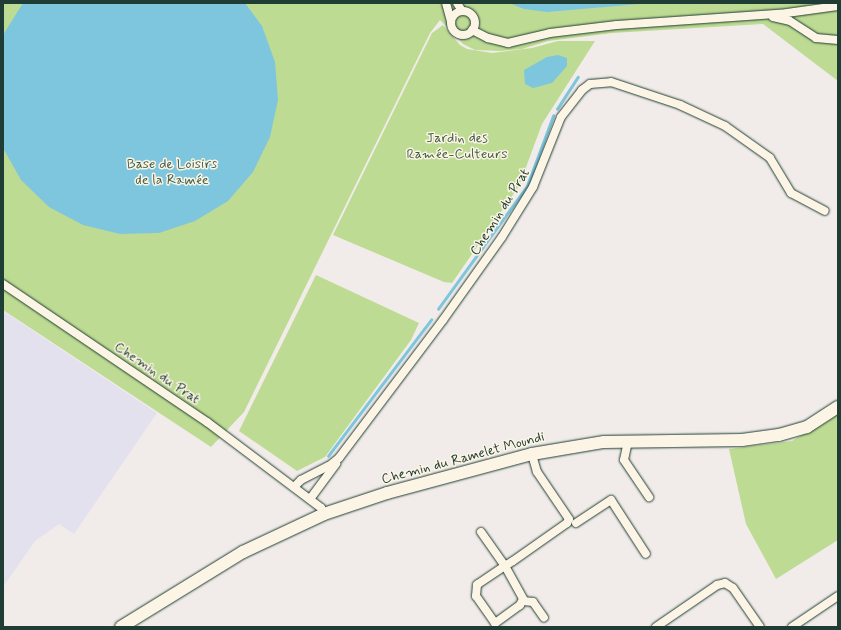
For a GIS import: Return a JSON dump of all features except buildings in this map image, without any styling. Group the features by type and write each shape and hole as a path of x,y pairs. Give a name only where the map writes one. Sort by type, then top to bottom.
{"main road":[{"name":"Chemin du Ramelet Moundi","path":"121,627 243,552 324,514 387,493 532,454 604,442 762,438 794,432 838,407"}],"street":[{"path":"446,3 451,22 456,33 464,35 472,30"},
{"path":"457,3 462,11"},
{"path":"472,30 488,38 508,43 550,34 610,27 838,6"},
{"path":"451,22 454,14 462,11 469,13 473,18 472,30"},
{"path":"610,27 616,29 778,17 790,21 816,38 838,40"},
{"name":"Chemin du Prat","path":"310,499 502,237 536,182 558,121 582,90 590,84 611,82 680,105 725,126 770,158 791,193 825,211"},
{"name":"Chemin du Prat","path":"3,284 207,422 310,499 321,508 324,514"},
{"path":"628,441 624,460 649,497"},
{"path":"532,454 536,470 551,496 573,522"},
{"name":"Chemin du Prat","path":"294,487 302,480 329,466 339,458"},
{"path":"544,618 533,602 523,601 492,625 477,598 475,588 505,566 573,522 611,500 646,554"},
{"path":"481,532 505,566 523,601"},
{"path":"656,627 717,585 725,583 733,588 760,627"},
{"path":"792,627 838,596"}],"shaded area":[{"path":"3,311 157,413 74,534 59,524 35,541 3,587"}],"green space":[{"name":"Base de Loisirs de la Ramée","path":"3,3 838,3 838,81 763,24 612,33 548,41 522,49 500,51 475,50 463,44 440,20 430,33 244,412 211,447 3,310"},
{"name":"Jardin des Ramée-Culteurs","path":"443,25 460,45 467,49 492,53 532,48 558,41 595,41 542,124 519,186 452,283 444,282 333,235 432,33"},
{"path":"316,275 419,323 411,340 325,457 297,471 239,431"},
{"path":"838,413 838,540 776,579 746,524 729,449 792,441"}],"water":[{"path":"23,3 245,3 262,26 275,62 278,100 270,137 253,172 228,201 195,221 159,233 120,234 83,225 49,207 21,180 3,148 3,35"},
{"path":"509,3 651,3 547,12 524,9"},
{"path":"558,55 567,58 567,66 552,83 533,88 525,84 524,70 547,57"}],"waterway":[{"path":"557,109 578,77"},
{"path":"438,309 527,186 553,116"},
{"path":"328,456 431,320"}]}
